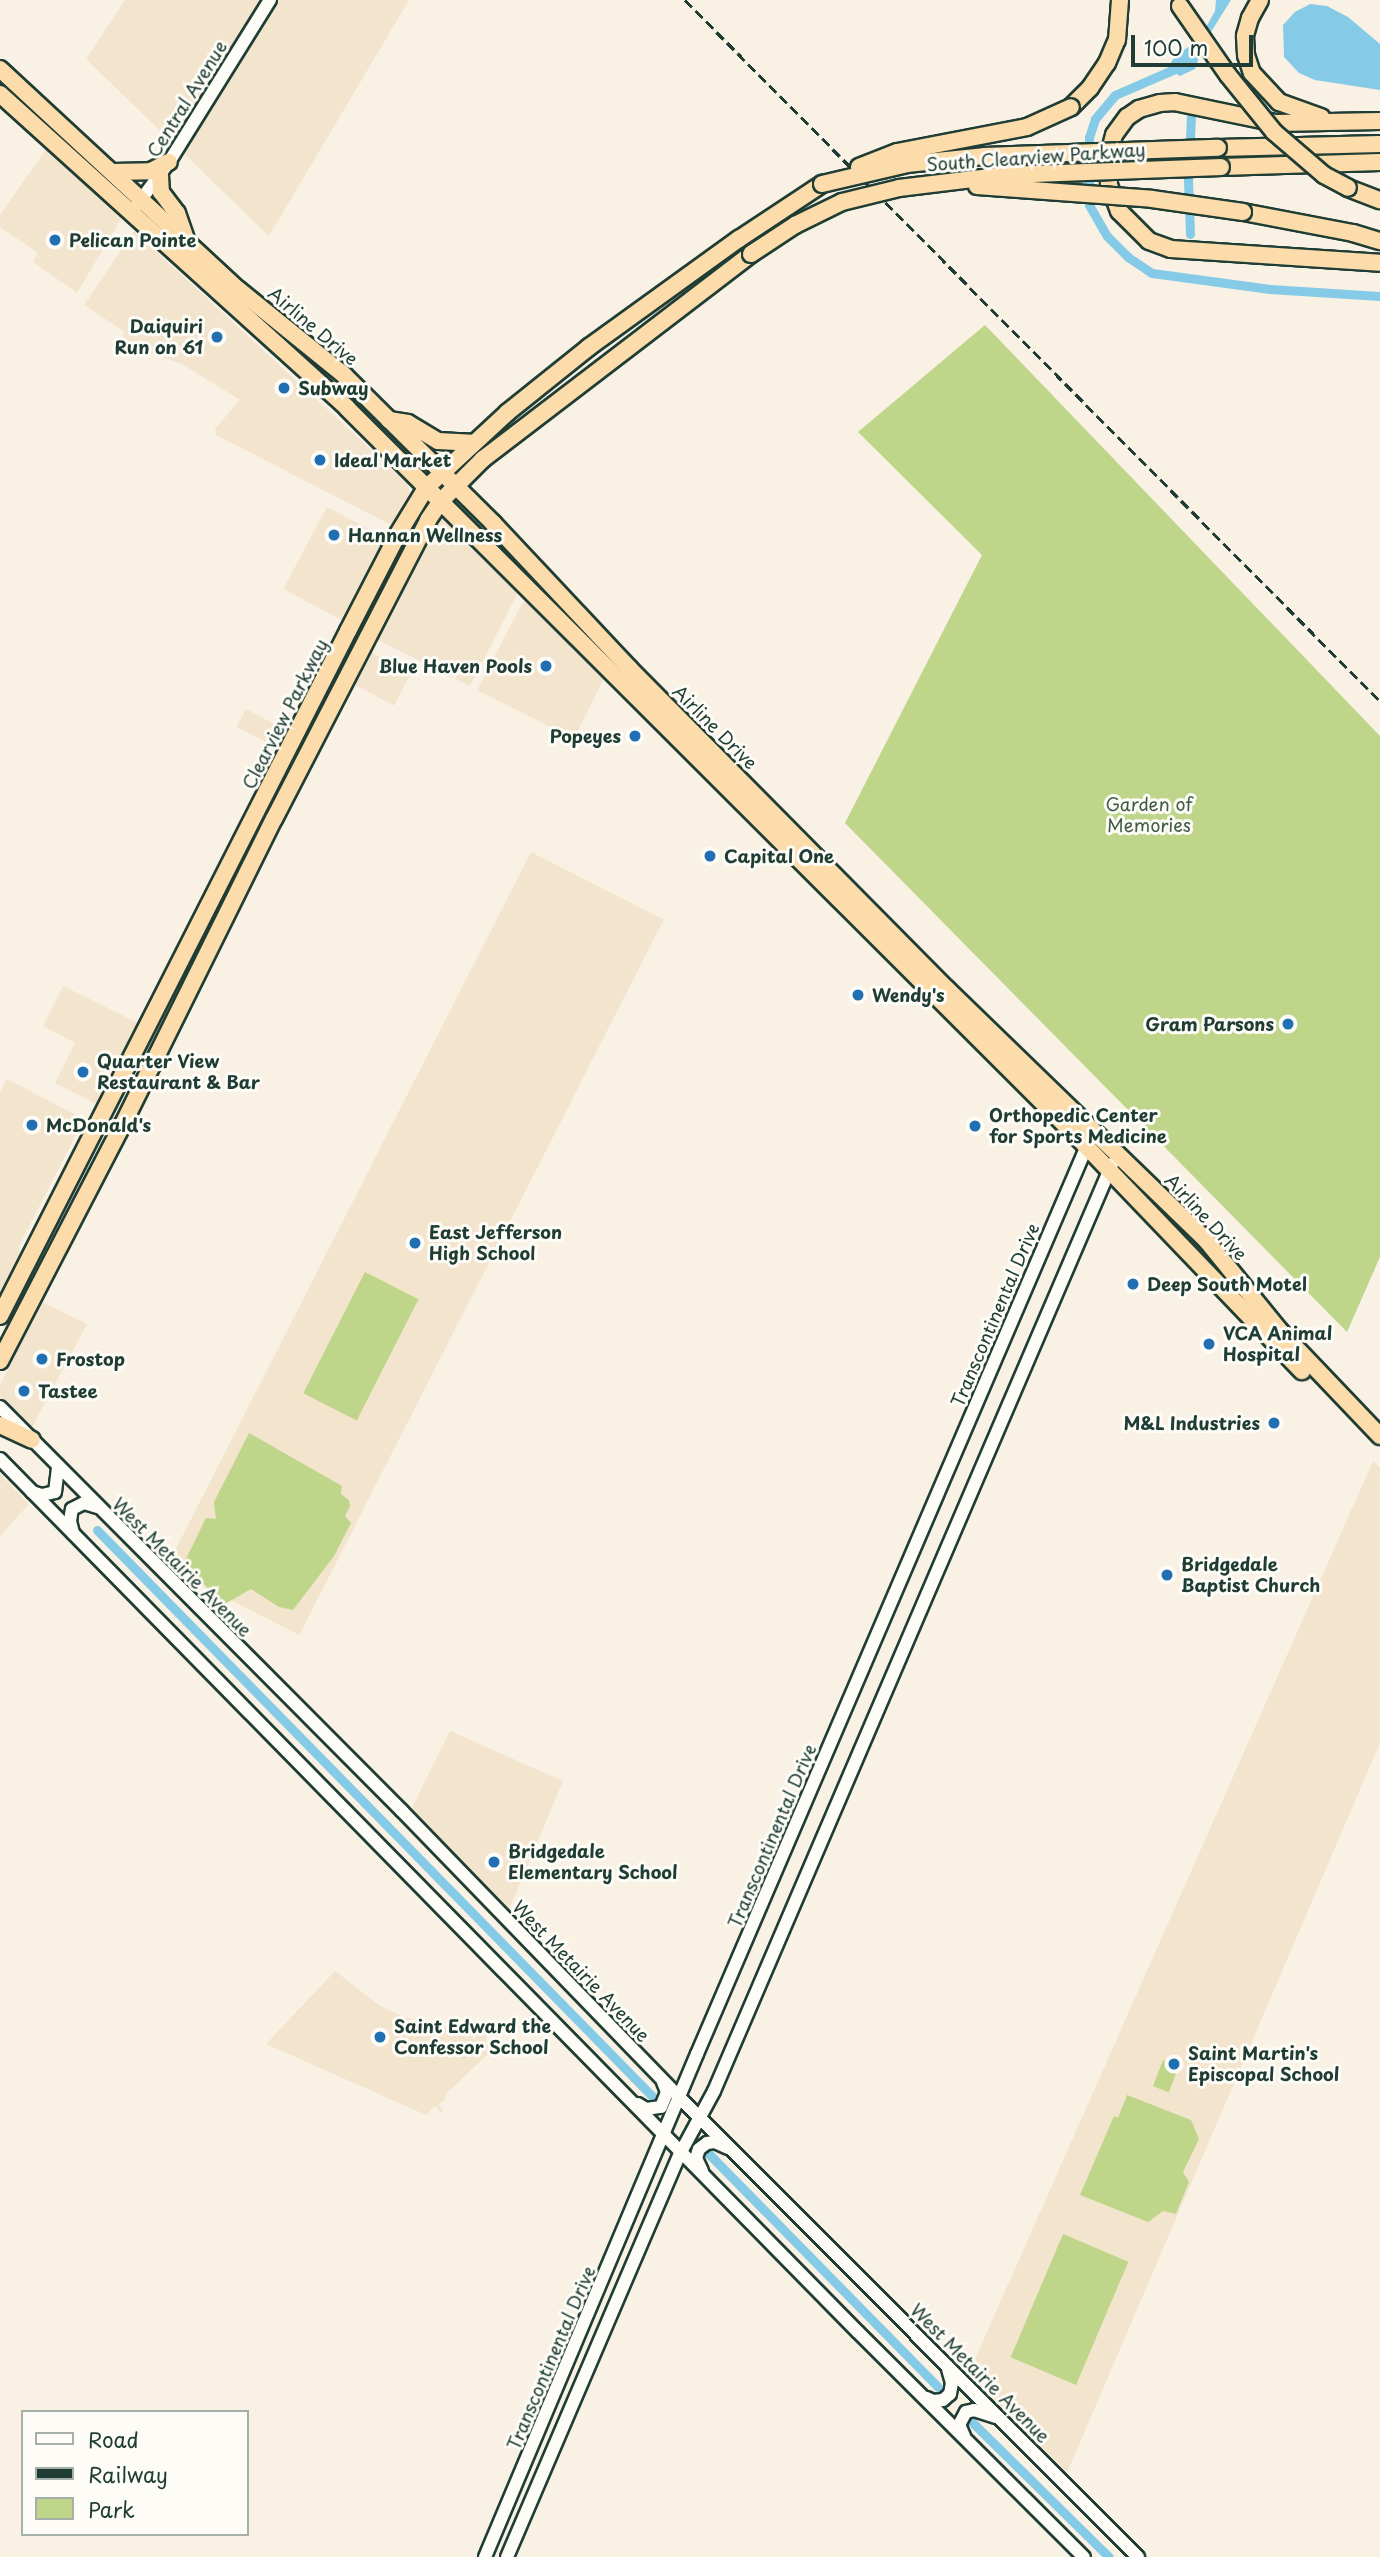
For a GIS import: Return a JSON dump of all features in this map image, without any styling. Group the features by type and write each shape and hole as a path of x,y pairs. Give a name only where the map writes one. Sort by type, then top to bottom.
{"highway":[{"path":"822,184 897,152 1027,127 1071,107 1090,88 1107,64 1117,40 1120,0"},
{"path":"1260,0 1250,18 1245,36 1246,55 1252,73 1279,102 1343,123"},
{"path":"1178,3 1228,75 1274,132 1324,176 1380,200"},
{"name":"Airline Drive","path":"0,69 187,242 344,375 947,989 1118,1152 1206,1241 1280,1331 1380,1436"},
{"name":"Airline Drive","path":"0,94 347,408 1109,1169 1380,1450"},
{"path":"1380,121 1276,123 1175,102 1160,103 1139,109 1127,117 1114,135 1108,157 1109,184 1119,211 1134,229 1149,241 1171,249 1380,263"},
{"name":"South Clearview Parkway","path":"739,239 822,184 908,164 984,156 1380,142"},
{"name":"South Clearview Parkway","path":"455,486 483,459 751,254 794,225 842,202 926,183 1084,170 1380,162"},
{"path":"112,172 164,168 161,192 177,213 187,242"},
{"path":"926,183 1152,199 1243,212 1353,233 1380,242"},
{"path":"1353,233 1380,231"},
{"name":"Clearview Parkway","path":"0,1316 398,534 426,488 472,443 589,347 739,239"},
{"path":"257,327 277,335 290,331"},
{"path":"389,420 408,423 438,441 472,443"},
{"path":"0,1361 428,520 455,486"},
{"path":"274,819 276,802 307,740 307,733 300,727"},
{"path":"55,1205 76,1214"},
{"path":"0,1425 32,1440"}],"main road":[{"name":"Central Avenue","path":"130,214 164,168 270,0"},
{"name":"Transcontinental Drive","path":"485,2557 1086,1146 1096,1131"},
{"path":"507,2557 681,2152 714,2091 1118,1152"},
{"name":"West Metairie Avenue","path":"0,1407 402,1811 679,2097 1138,2557"},
{"path":"0,1459 628,2099 1084,2557"},
{"path":"32,1492 42,1495 55,1492 58,1467"},
{"path":"74,1535 70,1521 72,1509 84,1503 97,1507"},
{"path":"628,2099 646,2109 661,2107 667,2092 663,2080"},
{"path":"705,2176 696,2158 699,2149 707,2143 715,2142 731,2149"},
{"path":"920,2394 933,2402 943,2400 950,2394 952,2383 943,2361"},
{"path":"964,2437 959,2425 966,2412 989,2413 1005,2423"}],"shaded area":[{"path":"125,0 409,0 269,236 86,59"},
{"path":"47,148 122,217 77,293 33,262 38,253 0,227 0,215"},
{"path":"134,231 408,484 410,495 393,526 216,435 215,429 240,400 182,364 120,343 125,332 84,305"},
{"path":"327,507 385,538 342,620 283,589"},
{"path":"444,517 519,591 470,686 376,639 437,519"},
{"path":"527,600 605,676 574,739 477,690 522,604"},
{"path":"372,653 411,674 394,705 355,685"},
{"path":"246,709 287,731 278,749 237,727"},
{"name":"East Jefferson High School","path":"531,852 664,920 299,1635 166,1567"},
{"path":"63,986 138,1023 96,1104 55,1083 75,1043 43,1026"},
{"path":"7,1079 84,1119 18,1248 22,1251 0,1294 0,1092"},
{"path":"42,1302 87,1324 30,1431 0,1396 0,1385"},
{"name":"Saint Martin's Episcopal School","path":"1373,1461 1380,1468 1380,1743 1066,2475 963,2386"},
{"path":"0,1474 29,1504 0,1536"},
{"name":"Bridgedale Elementary School","path":"450,1731 563,1781 508,1912 410,1812"},
{"name":"Saint Edward the Confessor School","path":"335,1971 379,2005 403,2017 456,2030 487,2028 486,2043 492,2050 447,2093 444,2098 446,2100 438,2104 443,2110 441,2112 435,2106 426,2115 266,2044"}],"green space":[{"name":"Garden of Memories","path":"985,325 1380,736 1380,1257 1347,1332 845,823 982,555 858,432"},
{"path":"365,1272 418,1299 357,1420 303,1393"},
{"path":"249,1433 342,1486 341,1494 349,1500 350,1506 345,1516 351,1523 334,1556 293,1610 279,1607 251,1589 225,1604 183,1565 206,1518 216,1519 214,1502"},
{"path":"1163,2060 1179,2066 1169,2092 1153,2086"},
{"path":"1127,2095 1191,2120 1199,2139 1183,2172 1189,2182 1176,2214 1163,2211 1148,2222 1080,2195 1114,2116 1118,2118"},
{"path":"1063,2234 1128,2262 1076,2385 1011,2357"}],"water":[{"path":"1216,0 1231,0 1204,43 1195,69 1180,76 1175,73 1167,76 1166,71 1175,56 1199,40 1215,11"},
{"path":"1310,4 1327,6 1348,17 1380,44 1380,90 1315,80 1299,73 1284,57 1283,25 1295,12"}],"waterway":[{"path":"1177,68 1115,95 1095,119 1089,137 1089,205 1107,236 1128,257 1152,273 1270,289 1380,296"},
{"path":"1190,234 1188,179 1191,116"},
{"path":"97,1530 655,2099"},
{"path":"708,2153 938,2387"},
{"path":"972,2422 1109,2557"}],"railway":[{"path":"685,0 1380,701"}],"place":[{"name":"Pelican Pointe","path":"55,240"},
{"name":"Daiquiri Run on 61","path":"217,337"},
{"name":"Subway","path":"284,388"},
{"name":"Ideal Market","path":"320,460"},
{"name":"Hannan Wellness","path":"334,535"},
{"name":"Blue Haven Pools","path":"546,666"},
{"name":"Popeyes","path":"635,736"},
{"name":"Capital One","path":"710,856"},
{"name":"Wendy's","path":"858,995"},
{"name":"Gram Parsons","path":"1288,1024"},
{"name":"Quarter View Restaurant & Bar","path":"83,1072"},
{"name":"McDonald's","path":"32,1125"},
{"name":"Orthopedic Center for Sports Medicine","path":"975,1126"},
{"name":"East Jefferson High School","path":"415,1243"},
{"name":"Deep South Motel","path":"1133,1284"},
{"name":"VCA Animal Hospital","path":"1209,1344"},
{"name":"Frostop","path":"42,1359"},
{"name":"Tastee","path":"24,1391"},
{"name":"M&L Industries","path":"1274,1423"},
{"name":"Bridgedale Baptist Church","path":"1167,1575"},
{"name":"Bridgedale Elementary School","path":"494,1862"},
{"name":"Saint Edward the Confessor School","path":"380,2037"},
{"name":"Saint Martin's Episcopal School","path":"1174,2064"}]}
